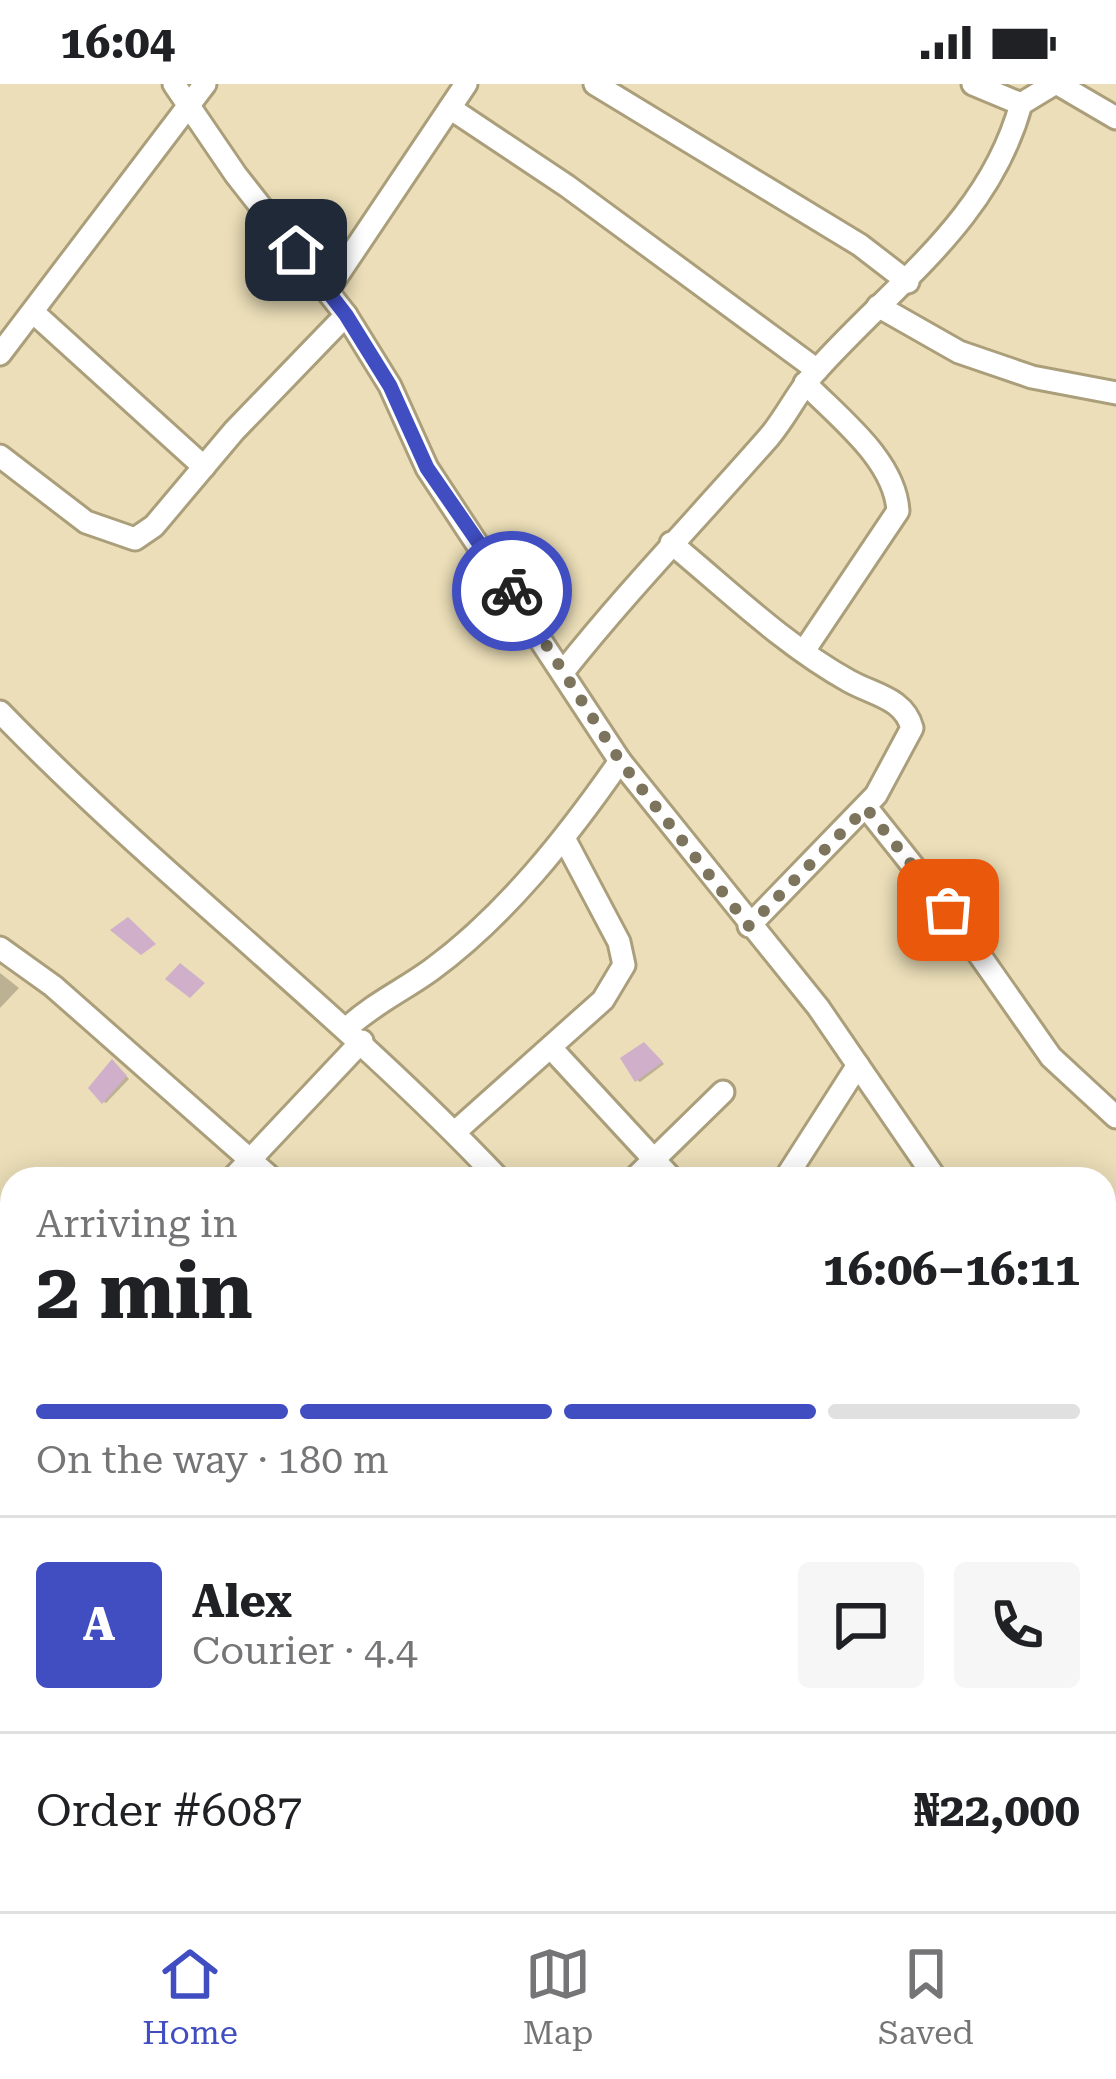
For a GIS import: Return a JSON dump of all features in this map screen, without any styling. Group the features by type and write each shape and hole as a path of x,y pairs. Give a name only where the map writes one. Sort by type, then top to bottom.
{"street":[{"path":"174,84 346,315 390,386 427,468 620,761 858,1065 928,1167"},
{"path":"0,354 205,84"},
{"path":"327,291 466,84"},
{"path":"595,84 860,245 908,282"},
{"path":"973,84 1021,104"},
{"path":"563,672 671,543 774,431 811,376 960,226 1010,142 1021,104 1056,84 1116,118"},
{"path":"450,108 567,186 811,376 870,449 897,494 898,512 804,651"},
{"path":"878,306 959,352 1032,377 1116,393"},
{"path":"33,312 204,467"},
{"path":"0,456 86,522 135,539 154,526 346,315"},
{"path":"671,543 804,651 908,712 912,728 866,808 749,926"},
{"path":"0,712 207,912 354,1035 488,1167"},
{"path":"242,1167 380,999 429,972 565,840 620,761"},
{"path":"866,808 948,910 1051,1057 1116,1117"},
{"path":"455,1132 603,1000 624,965 620,942 565,840"},
{"path":"0,948 53,986 259,1167"},
{"path":"552,1048 661,1167"},
{"path":"792,1167 858,1065"},
{"path":"645,1167 723,1092"}],"building":[{"path":"128,917 156,944 141,955 110,930"},
{"path":"180,963 205,983 190,998 165,979"},
{"path":"644,1042 663,1062 635,1082 620,1058"},
{"path":"112,1059 127,1076 102,1104 88,1088"}],"way so far":[{"path":"512,591 620,761 749,926 866,808 948,910"}],"route":[{"path":"296,250 346,315 390,386 427,468 512,591"}]}
